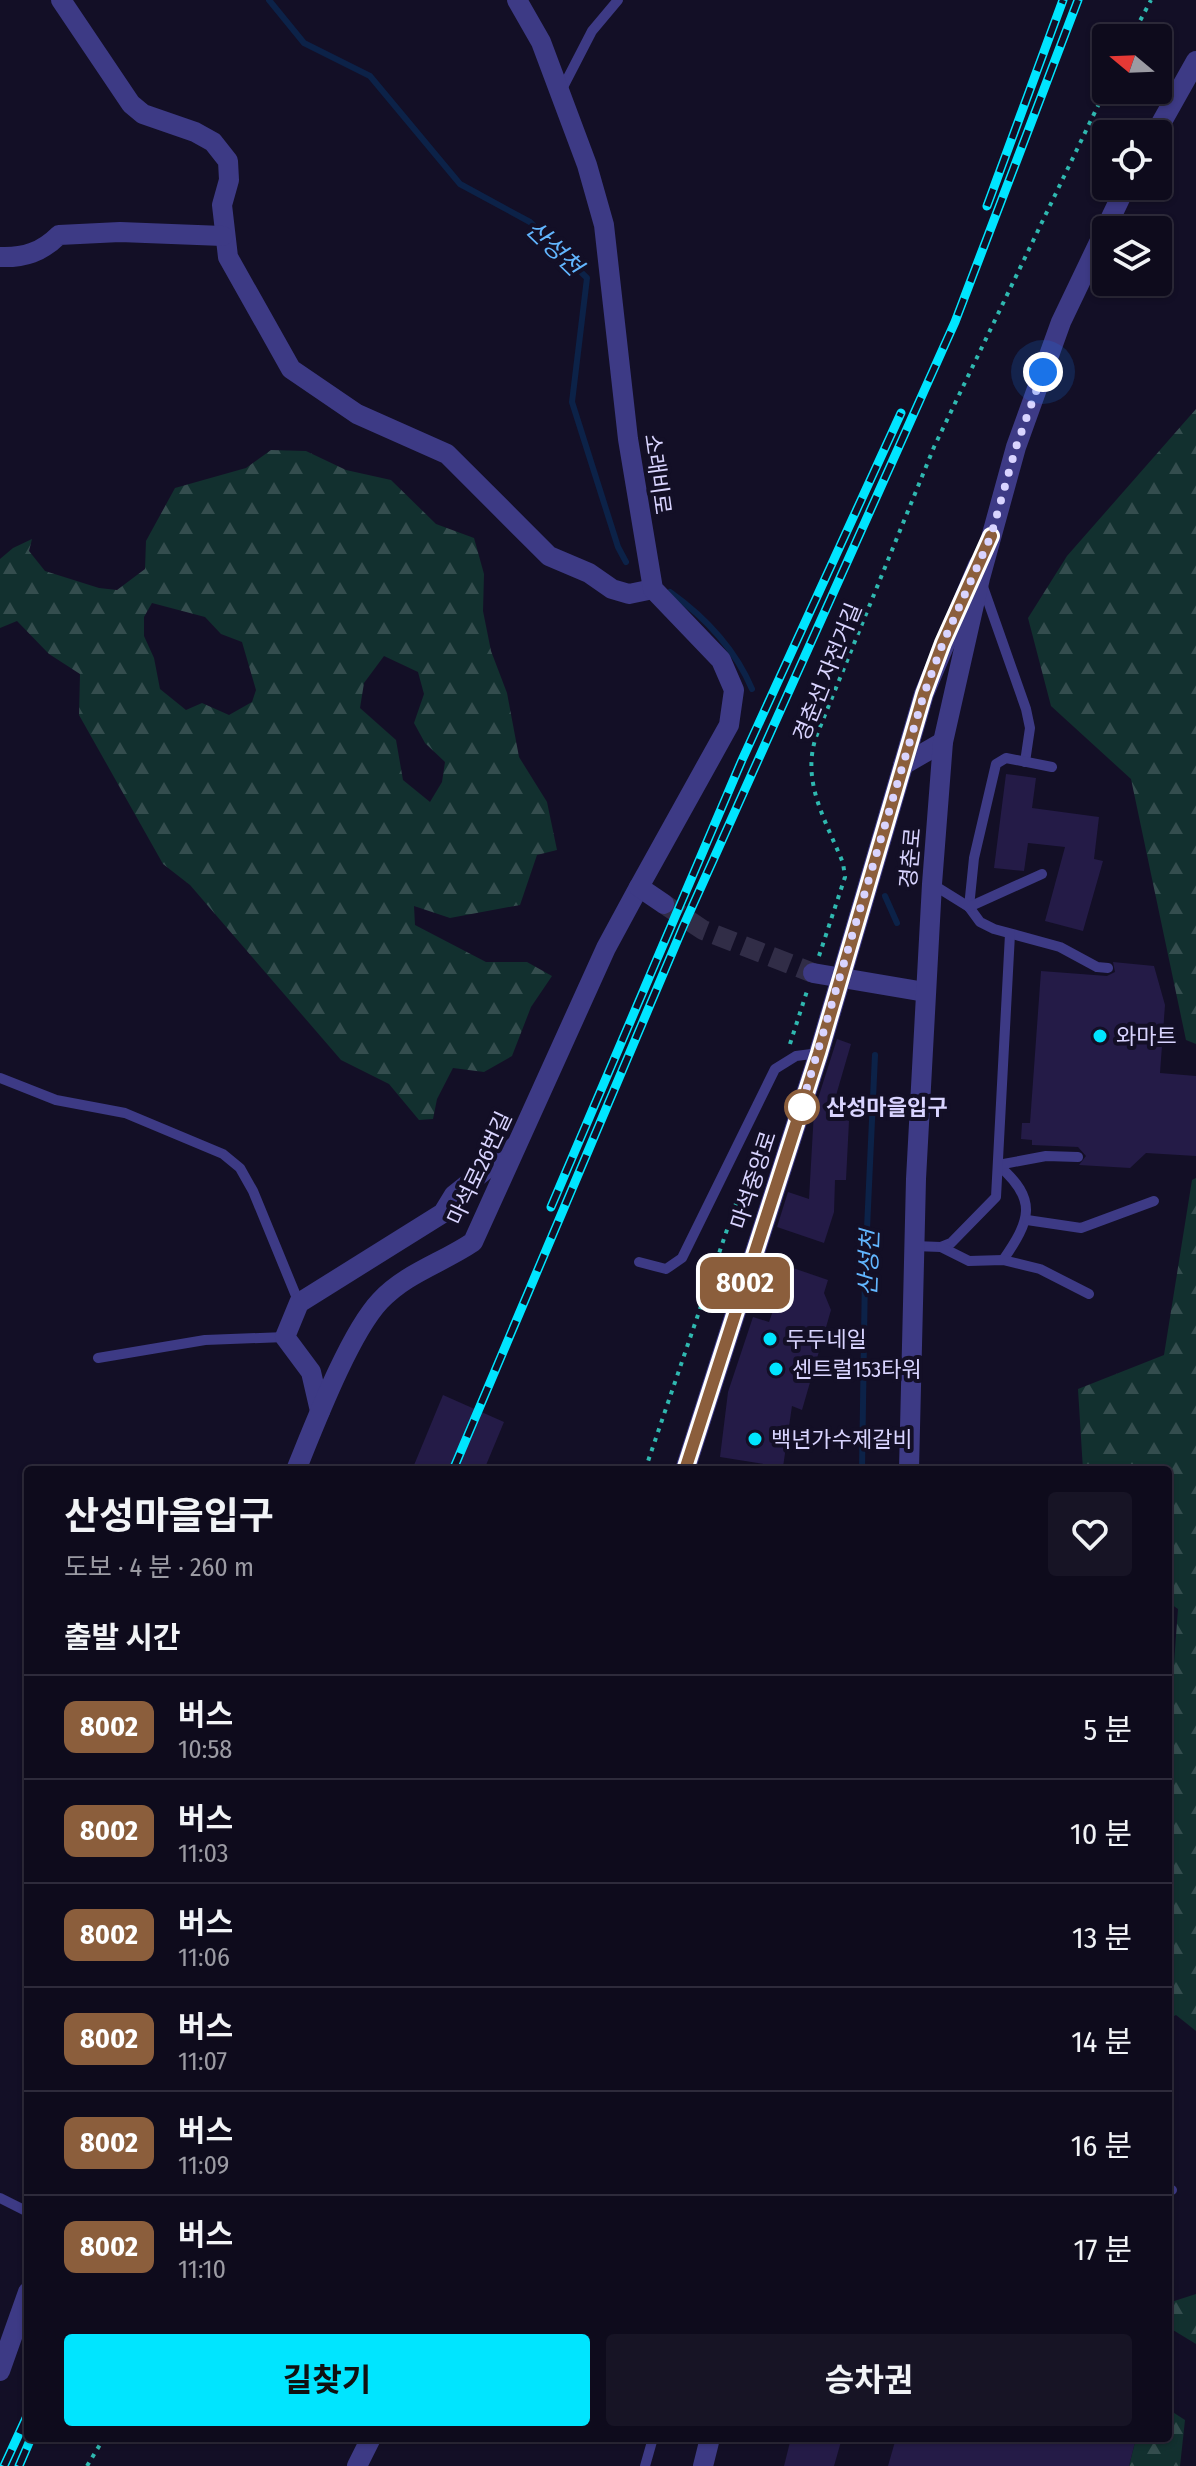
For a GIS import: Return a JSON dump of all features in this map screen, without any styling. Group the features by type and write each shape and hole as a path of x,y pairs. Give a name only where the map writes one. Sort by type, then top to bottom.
{"street":[{"path":"61,0 131,104 143,114 195,132 213,142 228,161 229,180 222,205 223,236 228,257 291,369 357,414 447,454 549,556 589,573 612,589 629,594 653,589 721,660 734,690 729,725 639,887 664,904"},
{"name":"소래비로","path":"517,0 541,42 587,165 604,225 628,439 653,589"},
{"path":"1163,120 1196,61"},
{"name":"경춘로","path":"909,1466 914,1246 925,992 943,742 980,578 1016,447 1061,322 1119,200"},
{"path":"0,257 19,258 47,247 59,235 120,232 223,236"},
{"name":"마석중앙로","path":"686,1466 819,1053 903,765 943,643 991,536"},
{"path":"903,765 943,742"},
{"name":"마석로26번길","path":"298,1466 320,1411 379,1301 420,1270 447,1259 473,1242 606,948 639,887"},
{"path":"813,973 925,992"},
{"path":"320,1411 311,1372 285,1337 299,1303 443,1213 454,1195 514,1147"},
{"path":"0,2371 24,2303"},
{"path":"357,2466 369,2442"},
{"path":"703,2466 709,2442"}],"lane":[{"path":"559,94 592,31 618,0"},
{"path":"980,578 1026,709 1030,728 1025,762"},
{"path":"964,906 994,770 1002,759 1052,767"},
{"path":"964,906 1042,874"},
{"path":"932,884 964,906 980,922 1010,934 1060,947 1097,967 1108,968"},
{"path":"914,1246 941,1247 951,1243 993,1204 998,1165 1010,934"},
{"path":"639,1262 666,1269 682,1258 775,1069 784,1060 819,1053"},
{"path":"0,1078 56,1100 125,1113 223,1154 240,1168 253,1191 299,1303"},
{"path":"998,1165 1046,1156 1078,1157"},
{"path":"998,1165 1019,1185 1027,1220 1003,1260"},
{"path":"1027,1220 1081,1228 1154,1201"},
{"path":"941,1247 969,1261 1003,1260 1040,1269 1089,1294"},
{"path":"98,1358 205,1340 285,1337"},
{"path":"0,2198 24,2210"},
{"path":"645,2466 652,2442"}],"path":[{"path":"1138,24 1151,0"},
{"name":"경춘선 자전거길","path":"784,1060 845,877 843,863 811,779 811,753 816,737 934,447 1099,104"},
{"path":"646,1466 761,1132"},
{"path":"87,2466 102,2442"}],"green space":[{"path":"1196,409 1196,1044 1186,1040 1131,779 1051,706 1028,618 1067,556"},
{"path":"271,450 306,451 346,470 391,480 436,524 474,538 484,574 483,611 491,651 507,693 519,757 547,802 557,850 537,855 520,905 450,918 414,906 415,925 486,962 527,962 552,976 531,1007 512,1056 484,1072 453,1068 437,1099 433,1119 419,1120 389,1084 341,1060 190,885 163,864 79,715 80,674 49,654 17,621 0,628 0,559 13,548 32,539 29,551 45,571 99,588 117,590 145,569 146,541 175,488 246,468","holes":["152,603 205,617 221,634 242,642 256,690 252,702 229,715 202,703 186,710 160,689 154,658 144,636 144,617","384,656 418,672 424,694 414,723 425,743 445,762 442,782 430,802 403,780 396,740 360,708 364,683"]},
{"path":"1196,1178 1196,2031 1176,2015 1172,2017 1172,1690 1178,1609 1172,1605 1172,1466 1083,1466 1078,1389 1164,1355 1192,1180"},
{"path":"1196,2294 1196,2344 1172,2329 1172,2302"},
{"path":"1172,2412 1185,2420 1180,2466 1129,2466 1135,2442 1172,2442"}],"building":[{"path":"1006,774 1036,778 1032,808 1099,817 1094,859 1103,861 1083,931 1045,921 1065,847 1028,843 1024,871 994,868"},
{"name":"와마트","path":"1113,962 1154,966 1165,1005 1160,1073 1196,1076 1196,1156 1146,1153 1130,1168 1079,1165 1086,1156 1078,1147 1032,1145 1032,1140 1021,1139 1022,1123 1030,1123 1041,971 1107,976 1115,972"},
{"path":"837,1039 851,1044 830,1116 849,1121 846,1180 835,1180 834,1212 824,1243 777,1227 788,1192 809,1199 814,1111"},
{"path":"793,1268 828,1280 824,1293 831,1310 802,1410 792,1406 783,1466 720,1457 728,1392 753,1317 769,1322 784,1279 789,1281"},
{"path":"443,1395 504,1422 486,1466 414,1466"},
{"path":"790,2442 841,2442 834,2466 784,2466"},
{"path":"895,2442 1135,2442 1129,2466 888,2466"}],"waterway":[{"name":"산성천","path":"269,0 304,43 370,76 460,184 530,222 587,278 572,402 618,547 626,562"},
{"name":"산성천","path":"670,592 718,635 737,660 752,689"},
{"name":"산성천","path":"885,896 897,923"},
{"name":"산성천","path":"862,1466 865,1272 875,1055"}],"tunnel":[{"path":"664,904 703,930 813,973"}],"railway":[{"path":"987,206 1063,0"},
{"path":"455,1466 683,927 955,322 1078,0"},
{"path":"551,1207 742,760 901,413"},
{"path":"4,2466 24,2423"},
{"path":"19,2466 29,2442"}],"bus line":[{"name":"8002","path":"686,1466 819,1053 924,694 943,643 991,536"}],"place":[{"name":"와마트","path":"1100,1036"},
{"name":"산성마을입구","path":"802,1107"},
{"name":"두두네일","path":"770,1339"},
{"name":"센트럴153타워","path":"776,1369"},
{"name":"백년가수제갈비","path":"755,1439"}],"route":[{"path":"802,1107 800,1111 924,694 943,643 991,536 1016,447 1043,372"}]}
